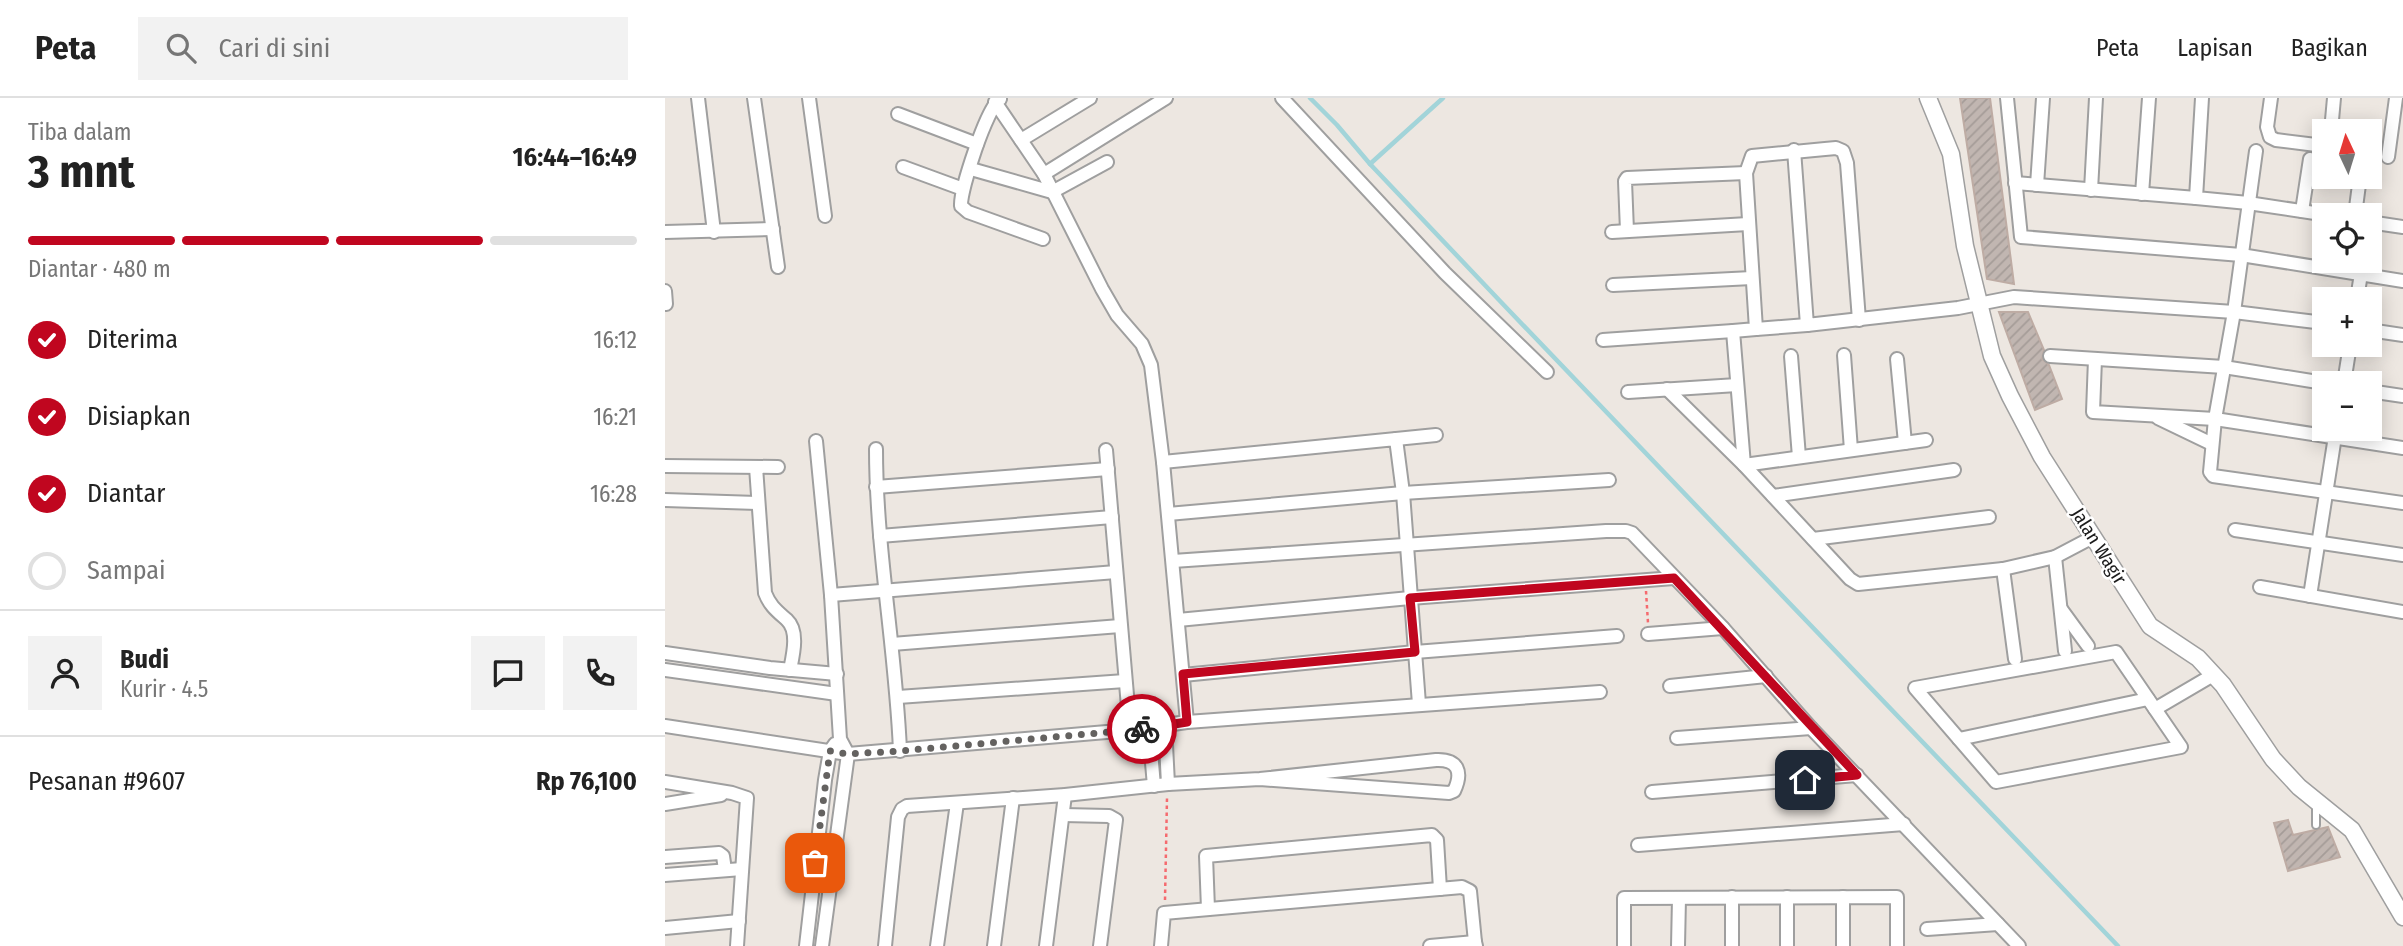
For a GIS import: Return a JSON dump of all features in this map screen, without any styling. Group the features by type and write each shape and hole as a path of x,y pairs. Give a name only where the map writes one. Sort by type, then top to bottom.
{"street":[{"path":"698,98 714,232"},
{"path":"754,98 778,267"},
{"path":"809,98 825,216"},
{"path":"1021,140 1090,98"},
{"path":"1044,174 1166,98"},
{"path":"1282,98 1445,273 1547,372"},
{"name":"Jalan Wagir","path":"1928,98 1951,154 1965,246 1992,356 2042,457 2151,626 2198,659 2223,685 2273,759 2299,787 2352,830 2403,917"},
{"path":"2007,98 2021,237 2312,262"},
{"path":"2037,185 2043,98"},
{"path":"2091,190 2096,98"},
{"path":"2142,194 2149,98"},
{"path":"2196,198 2202,98"},
{"path":"2271,98 2267,127 2270,137 2312,144"},
{"path":"2332,119 2334,98"},
{"path":"2388,157 2397,131 2396,98"},
{"path":"998,100 1044,174 1117,315 1142,344 1151,365 1173,561 1187,722"},
{"path":"998,100 977,144 960,202 963,209 1044,239"},
{"path":"898,114 977,144"},
{"path":"1756,330 1746,173 1752,156 1794,150 1836,148 1845,155 1860,320"},
{"path":"1794,150 1807,325"},
{"path":"2256,151 2209,467 2213,475 2403,503"},
{"path":"2302,211 2310,159"},
{"path":"971,169 1052,192 1107,162"},
{"path":"904,167 963,189"},
{"path":"1627,231 1627,178 1746,173"},
{"path":"2015,183 2248,203 2312,213"},
{"path":"1612,232 1748,223"},
{"path":"2382,224 2403,227"},
{"path":"665,232 773,229"},
{"path":"2380,273 2403,281"},
{"path":"1613,285 1752,278"},
{"path":"1602,340 1860,320 1958,308 2014,297 2234,312 2312,322"},
{"path":"1733,331 1744,464"},
{"path":"2382,332 2403,335"},
{"path":"1844,355 1851,450"},
{"path":"1791,356 1799,457"},
{"path":"2050,356 2224,368 2312,381"},
{"path":"1898,359 1905,443"},
{"path":"2095,359 2093,412 2215,419 2312,430"},
{"path":"1628,392 1737,385"},
{"path":"1667,389 1744,464 1850,579 1858,583 2003,569 2055,557 2093,537"},
{"path":"2382,393 2403,396"},
{"path":"2152,415 2212,444"},
{"path":"1163,462 1436,435"},
{"path":"1396,439 1403,493 1419,704"},
{"path":"1744,464 1926,440"},
{"path":"816,441 831,594 840,739 848,754 822,946"},
{"path":"2311,596 2335,441"},
{"path":"2372,441 2403,448"},
{"path":"876,449 876,487 898,697 900,751"},
{"path":"1107,450 1130,730"},
{"path":"665,466 778,467"},
{"path":"756,467 765,593 774,609 788,620 792,628 794,640 790,670"},
{"path":"876,487 1108,469"},
{"path":"1773,495 1954,470"},
{"path":"1168,513 1403,493 1609,480"},
{"path":"665,500 757,503"},
{"path":"880,536 1112,517"},
{"path":"1813,539 1989,517"},
{"path":"2235,530 2403,555"},
{"path":"1173,561 1626,531 1637,538 1723,628 1811,727 2019,946"},
{"path":"2055,557 2065,651"},
{"path":"2003,569 2015,659"},
{"path":"831,594 1116,572"},
{"path":"1178,620 1410,598 1674,578"},
{"path":"2260,587 2403,612"},
{"path":"2060,608 2088,646"},
{"path":"892,644 1120,626"},
{"path":"1648,634 1723,628"},
{"path":"1183,674 1617,636"},
{"path":"2116,652 2151,704 2181,747 1996,782 1915,688 2116,652"},
{"path":"665,653 837,674"},
{"path":"665,670 838,694"},
{"path":"1959,739 2151,704 2213,675"},
{"path":"1670,686 1766,676"},
{"path":"898,697 1125,681"},
{"path":"665,726 848,754 1130,730 1187,722 1600,692"},
{"path":"1165,725 1168,784"},
{"path":"1677,738 1811,727"},
{"path":"1149,728 1154,786"},
{"path":"806,946 830,751 840,739"},
{"path":"885,946 898,817 907,806 1260,779 1448,759 1456,767 1457,778 1454,791 1449,793 1260,779"},
{"path":"1652,792 1857,775"},
{"path":"665,782 732,793 745,796 748,800 737,946"},
{"path":"665,804 732,793"},
{"path":"1046,946 1065,795"},
{"path":"995,946 1013,798"},
{"path":"937,946 957,803"},
{"path":"1063,815 1109,816 1116,820 1100,946"},
{"path":"1638,845 1904,824"},
{"path":"1208,909 1205,858 1208,855 1432,835 1437,840 1440,889"},
{"path":"665,858 719,853 723,856 725,870"},
{"path":"665,875 742,869"},
{"path":"1161,946 1164,913 1465,887 1470,891 1476,944 1430,946"},
{"path":"1787,897 1787,946"},
{"path":"1843,897 1843,946"},
{"path":"1624,946 1624,898 1897,897 1897,946"},
{"path":"1678,946 1679,898"},
{"path":"1732,898 1733,946"},
{"path":"665,928 739,921"},
{"path":"1927,929 1998,924"}],"lane":[{"path":"2316,800 2316,825"}],"path":[{"path":"1646,582 1648,634"},
{"path":"1164,913 1168,784"}],"building":[{"path":"1960,98 1990,98 2014,284 1987,279"},
{"path":"1999,312 2028,312 2044,350 2042,359 2049,365 2062,399 2035,410"},
{"path":"2288,820 2293,835 2328,827 2340,857 2288,871 2274,823"}],"waterway":[{"path":"1310,98 1500,301 2118,946"},
{"path":"1370,164 1443,98"}],"way so far":[{"path":"815,863 830,751 848,754 900,751 1142,729"}],"route":[{"path":"1142,729 1187,722 1183,674 1415,652 1410,598 1674,578 1857,775 1805,780"}]}
